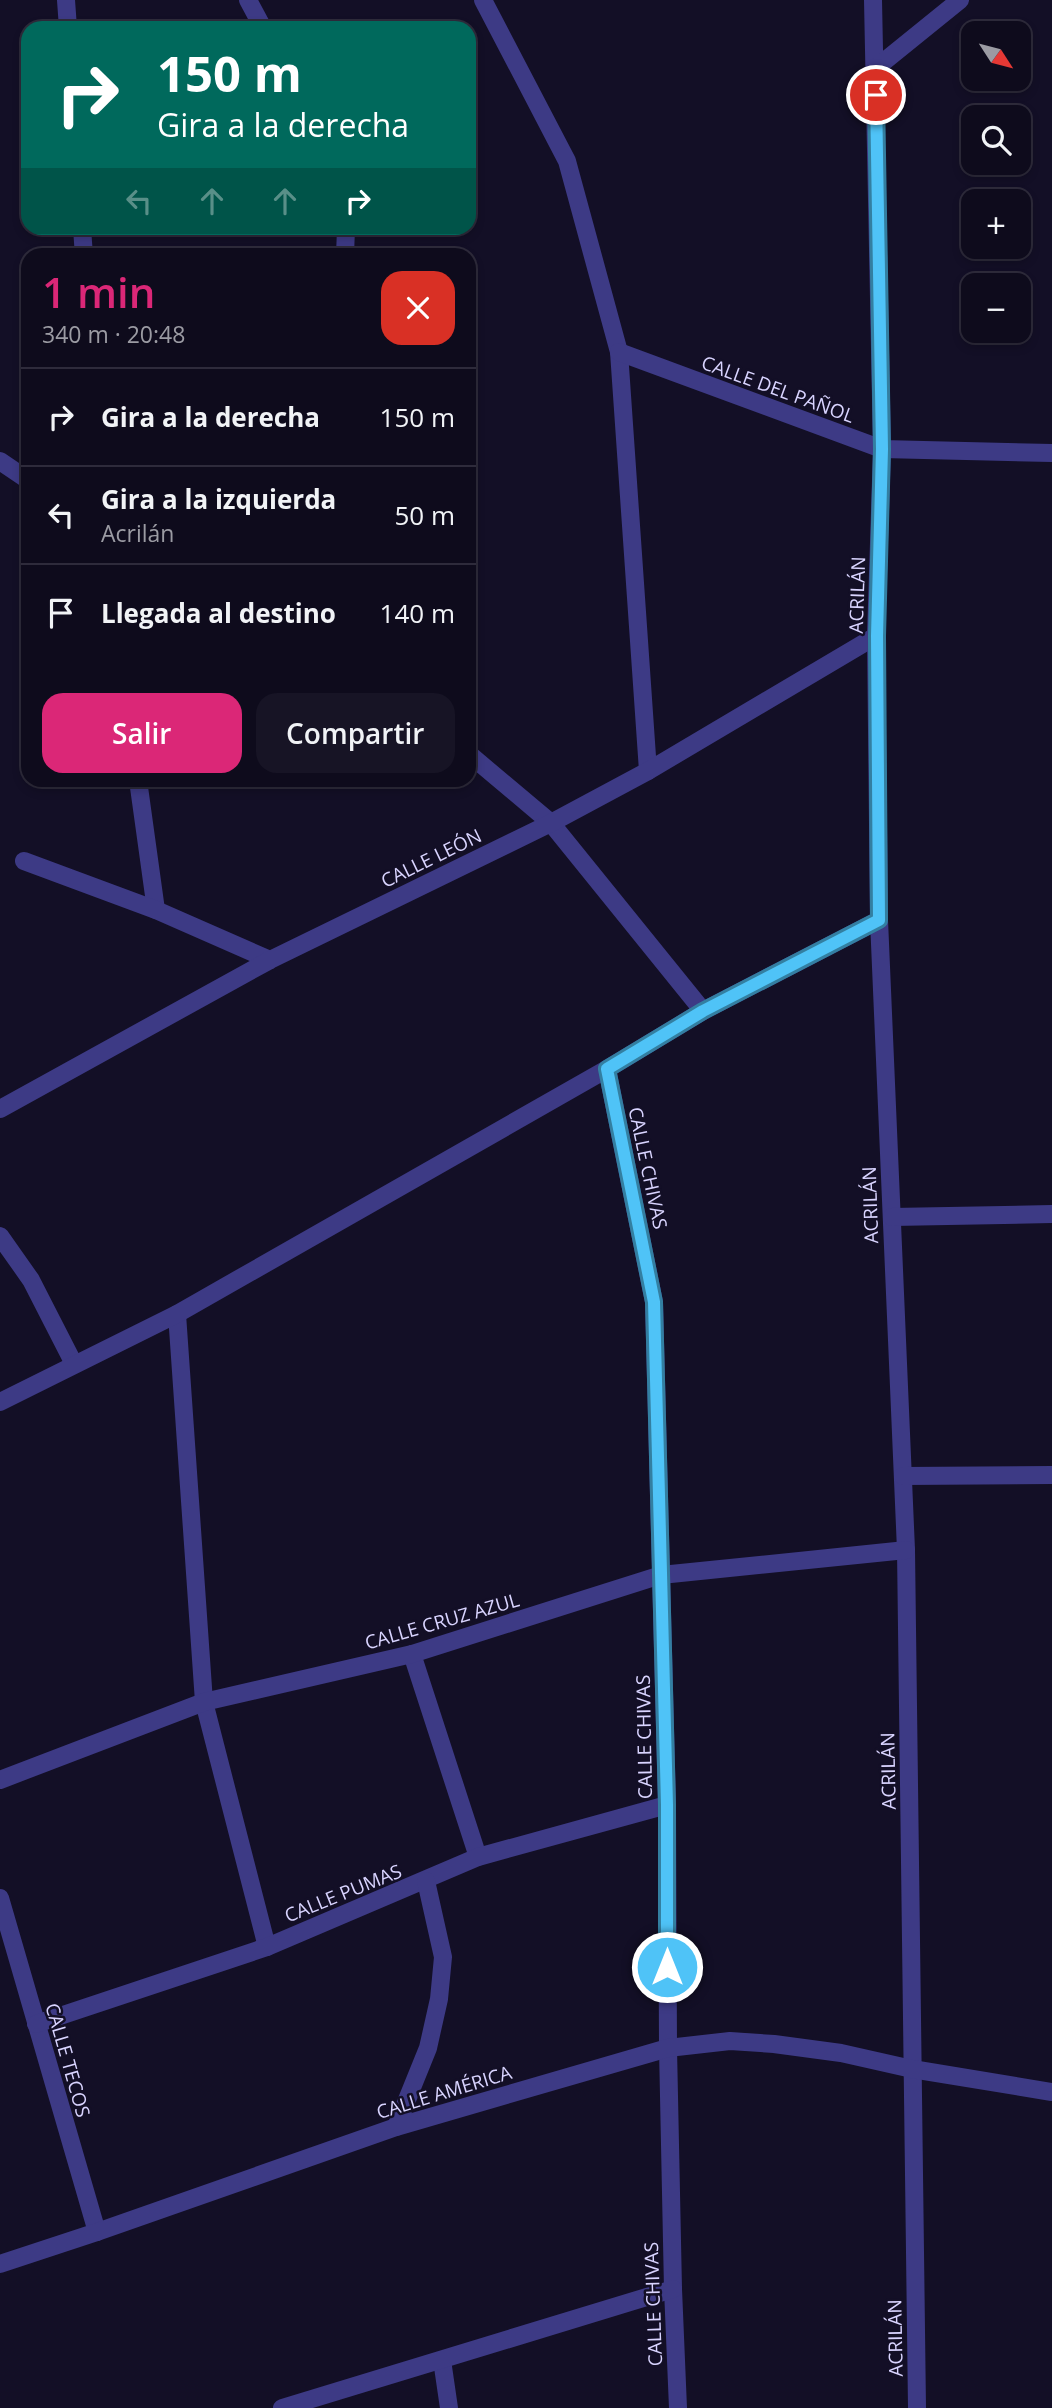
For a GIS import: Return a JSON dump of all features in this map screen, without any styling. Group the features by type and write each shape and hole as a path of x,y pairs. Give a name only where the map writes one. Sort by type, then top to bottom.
{"street":[{"path":"66,0 68,21"},
{"path":"248,0 259,21"},
{"path":"483,0 567,161 619,352 648,772"},
{"name":"ACRILÁN","path":"873,0 882,449 877,636 879,920 906,1550 917,2408"},
{"path":"876,68 961,0"},
{"name":"CALLE DEL PAÑOL","path":"619,352 882,449 1052,453"},
{"path":"0,461 21,475"},
{"name":"CALLE LEÓN","path":"0,1109 270,960 648,772 877,636"},
{"path":"476,760 551,822 703,1011"},
{"path":"139,787 156,910"},
{"path":"23,861 156,910 270,960"},
{"path":"0,1402 177,1314 607,1069 703,1011 879,920"},
{"name":"CALLE CHIVAS","path":"607,1069 654,1302 667,1805 673,2289 678,2408"},
{"path":"892,1217 1052,1214"},
{"path":"0,1237 31,1280 74,1364"},
{"path":"177,1314 204,1702 267,1947"},
{"path":"903,1476 1052,1475"},
{"name":"CALLE CRUZ AZUL","path":"0,1780 204,1702 412,1654 662,1576 906,1550"},
{"path":"412,1654 478,1857"},
{"name":"CALLE PUMAS","path":"36,2024 267,1947 478,1857 667,1805"},
{"path":"396,2127 428,2048 439,1999 443,1957 426,1881"},
{"name":"CALLE TECOS","path":"0,1898 97,2232"},
{"name":"CALLE AMÉRICA","path":"0,2264 396,2127 668,2048 730,2041 774,2044 841,2053 912,2069 1052,2092"},
{"path":"282,2408 673,2289"},
{"path":"442,2360 449,2408"}],"route":[{"path":"667,1967 667,1805 654,1302 607,1069 703,1011 879,920 877,636 882,449 876,95"}]}
